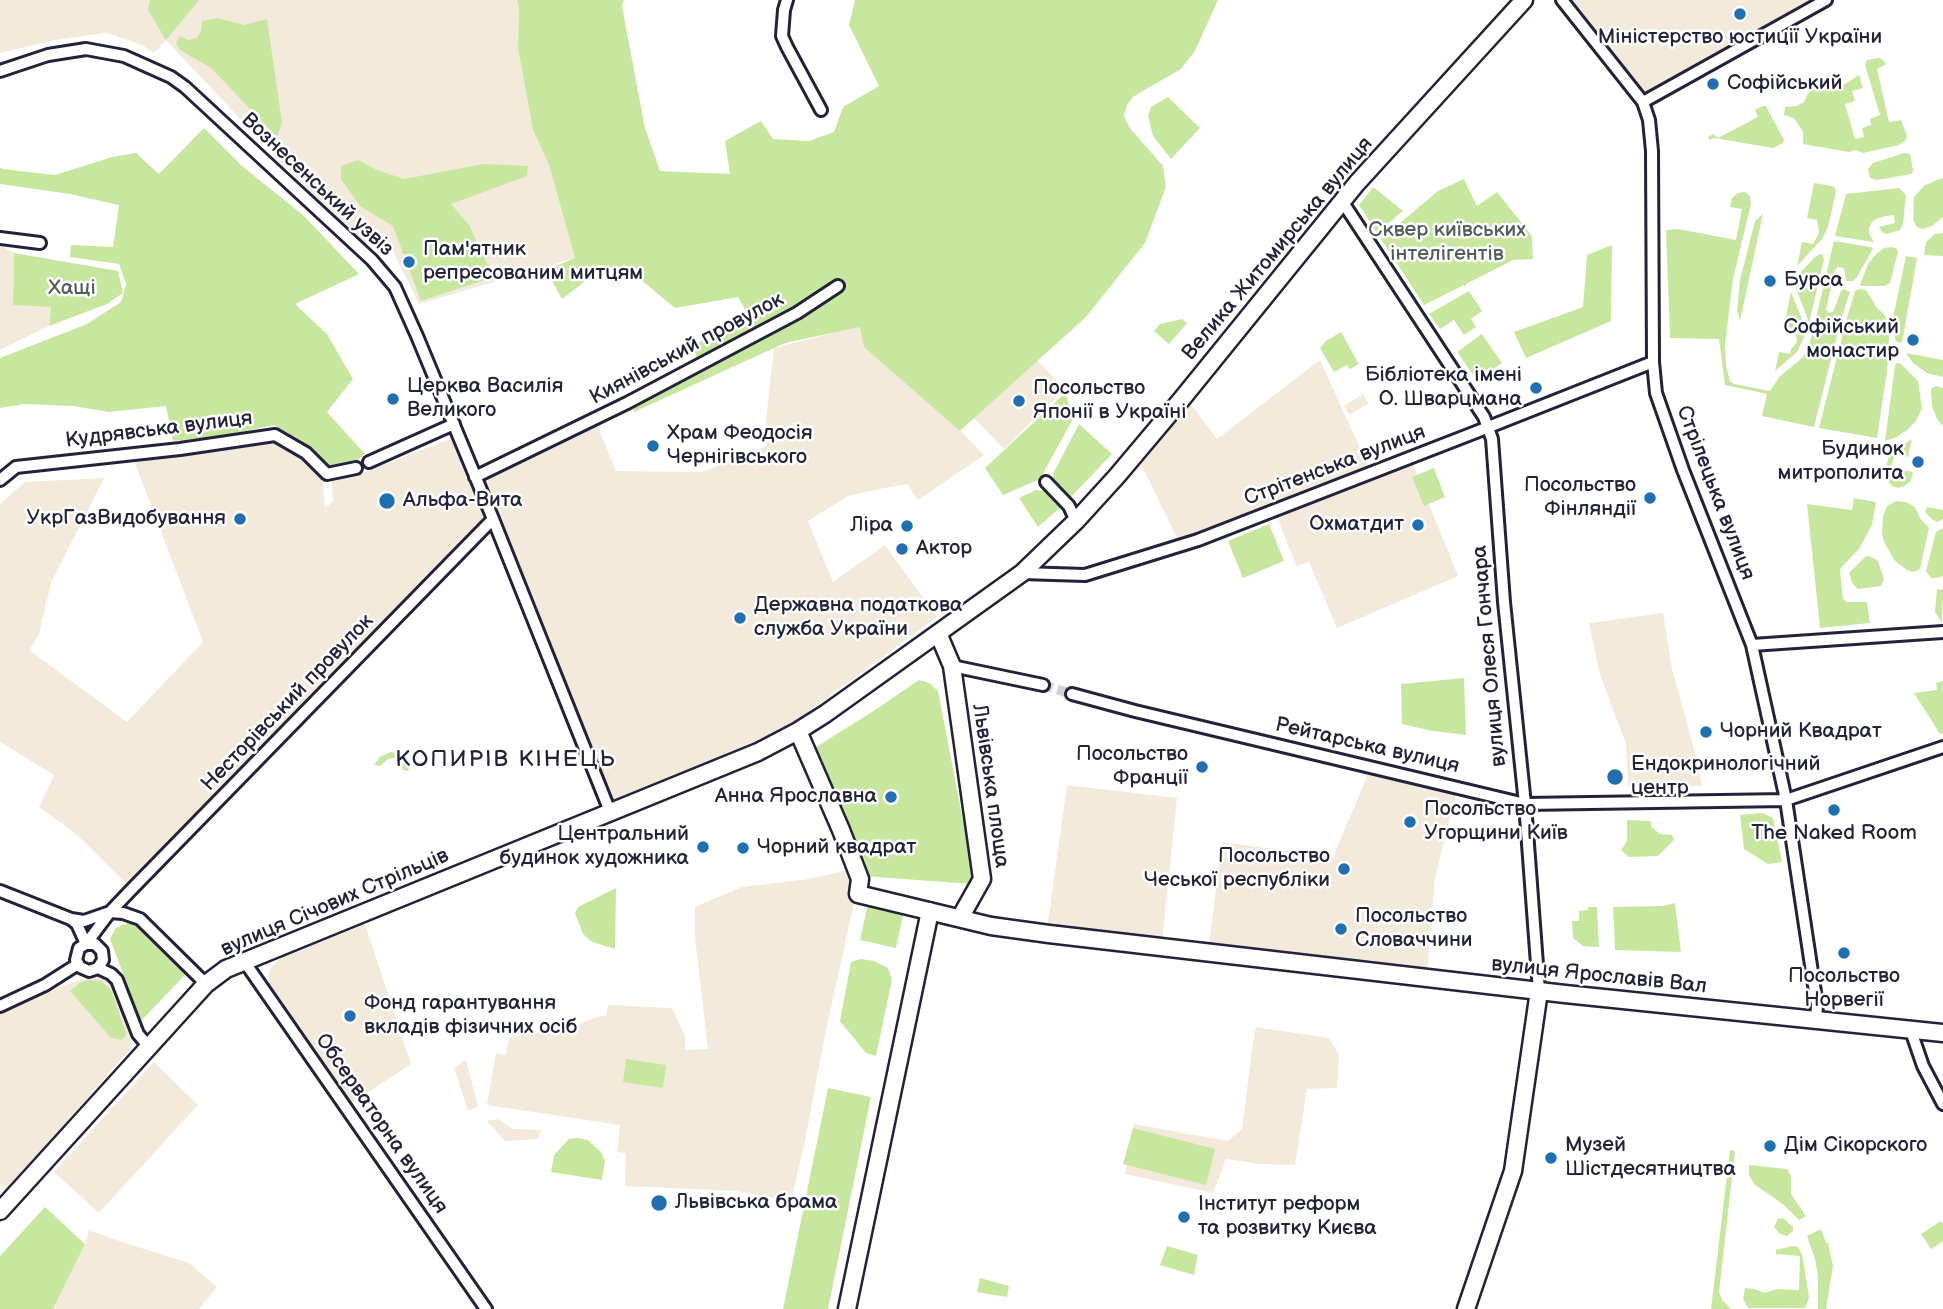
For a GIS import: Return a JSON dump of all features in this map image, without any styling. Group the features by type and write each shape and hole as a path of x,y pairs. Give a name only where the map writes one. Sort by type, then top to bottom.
{"main road":[{"name":"Велика Житомирська вулиця","path":"938,633 1022,573 1076,520 1181,400 1342,201 1524,0"},
{"path":"611,814 758,752 798,732 938,633"},
{"name":"Львівська площа","path":"938,633 952,666 982,879 960,918"},
{"path":"798,732 860,879 858,894 960,918"},
{"name":"вулиця Січових Стрільців","path":"0,1211 206,984 226,970 611,814"},
{"path":"847,1309 930,911"},
{"name":"вулиця Ярославів Вал","path":"960,918 991,926 1049,934 1539,991 1943,1033"},
{"name":"вулиця Олеся Гончара","path":"1466,1309 1513,1171 1539,991"}],"street":[{"path":"787,0 782,36 821,110"},
{"name":"Стрілецька вулиця","path":"1562,0 1643,102 1649,120 1652,151 1653,362 1656,393 1678,457 1752,645 1786,800 1817,1005 1816,1021"},
{"path":"1643,102 1826,0"},
{"name":"Вознесенський узвіз","path":"0,71 48,55 86,49 124,56 171,77 372,260 395,287 493,519 611,814"},
{"name":"вулиця Олеся Гончара","path":"1342,201 1484,417 1493,448 1539,991"},
{"path":"0,238 40,243"},
{"name":"Киянівський провулок","path":"475,477 626,403 797,313 838,286"},
{"name":"Стрітенська вулиця","path":"1022,573 1085,575 1208,536 1653,362"},
{"path":"369,462 453,424"},
{"name":"Кудрявська вулиця","path":"0,480 16,467 180,449 275,435 306,453 327,474 356,468"},
{"path":"1046,482 1069,506 1076,520"},
{"name":"Несторівський провулок","path":"86,944 110,912 493,519"},
{"path":"1752,645 1943,632"},
{"path":"952,666 1043,685"},
{"name":"Рейтарська вулиця","path":"1072,694 1525,804 1786,800 1943,747"},
{"path":"0,891 71,919 84,921 110,912 140,919 206,984"},
{"path":"71,919 77,924 86,944"},
{"path":"86,944 95,944 102,951 103,960 98,968 89,971 78,964 76,952 86,944"},
{"name":"Обсерваторна вулиця","path":"244,961 486,1309"},
{"path":"0,1006 45,985 78,964"},
{"path":"98,968 117,980 138,1034 149,1047"},
{"path":"1911,1031 1923,1066 1943,1104"}],"shaded area":[{"path":"0,0 517,0 518,49 533,130 549,165 575,258 419,304 388,241 367,244 360,242 166,40 154,53 142,45 107,33 55,40 0,53"},
{"path":"1571,0 1811,0 1644,94"},
{"path":"0,245 14,253 13,305 51,306 49,326 0,350"},
{"path":"860,326 984,455 918,500 907,484 879,489 848,496 808,521 833,582 885,545 937,617 801,717 771,734 618,801 610,799 484,478 596,423 616,471 702,472 767,446 766,421 774,348"},
{"path":"1034,357 1065,389 1004,449 971,415"},
{"path":"1320,360 1370,470 1180,544 1139,460 1187,399 1217,439"},
{"path":"1363,394 1368,404 1349,415 1344,406"},
{"path":"452,438 483,515 479,525 127,884 75,833 39,807 54,775 0,742 0,504 25,482 104,478 51,583 39,634 29,650 127,722 203,642 133,458 283,443 322,473 325,508 333,502 331,477 361,470 363,473"},
{"path":"1412,462 1458,576 1337,628 1309,562 1296,566 1276,513"},
{"path":"1663,613 1672,669 1702,786 1628,786 1626,744 1600,675 1589,623"},
{"path":"1369,772 1456,794 1435,878 1427,973 1290,958 1209,945 1222,842 1333,857"},
{"path":"1067,785 1177,798 1162,942 1047,929"},
{"path":"853,869 855,899 791,1201 736,1191 625,1186 626,1153 617,1152 620,1125 487,1105 496,1053 506,1055 509,1037 569,1028 599,1016 606,1016 608,1005 672,1008 685,1036 685,1050 708,1049 695,938 695,907 742,887 809,879"},
{"path":"365,924 411,1064 350,1104 272,993 268,983 269,972 279,959"},
{"path":"105,977 112,983 131,1048 7,1190 0,1184 0,1009 82,979"},
{"path":"1255,1027 1329,1038 1339,1055 1337,1088 1307,1089 1295,1165 1226,1159 1213,1193 1125,1174 1134,1124 1228,1141 1242,1129"},
{"path":"466,1060 478,1106 468,1111 454,1068"},
{"path":"154,1062 198,1105 99,1213 54,1172"},
{"path":"498,1119 513,1129 541,1130 538,1139 505,1141 487,1121"},
{"path":"89,1230 189,1263 217,1287 199,1309 53,1309 85,1244"}],"green space":[{"path":"150,0 199,0 166,40 148,10"},
{"path":"517,0 624,0 622,6 645,128 660,171 730,174 725,141 761,121 773,139 809,141 834,132 843,107 879,86 849,25 855,0 1218,0 1195,51 1181,69 1133,97 1127,105 1124,116 1129,127 1163,166 1166,187 1145,243 1086,317 960,431 864,347 860,327 785,343 634,412 631,406 701,369 693,347 746,311 738,297 675,308 640,279 600,270 562,299 546,270 575,258 549,165 533,130 518,49"},
{"path":"217,18 244,25 267,19 282,122 277,137 211,68 180,50 176,43 180,36 188,40 197,38 202,21"},
{"path":"1878,58 1886,64 1877,69 1889,122 1901,120 1906,140 1899,145 1863,153 1803,144 1803,132 1794,118 1784,115 1785,107 1804,102 1808,93 1823,84 1834,91 1859,75 1863,88 1852,91 1855,101 1845,104 1855,139 1864,137 1862,128 1871,125 1870,119 1880,115 1865,65 1867,60"},
{"path":"1168,97 1200,128 1171,159 1153,136 1148,116 1151,107"},
{"path":"1766,106 1784,140 1783,143 1773,148 1714,138 1709,140 1708,137 1713,134 1718,138 1758,117 1755,110"},
{"path":"204,128 242,166 303,215 359,274 295,304 327,334 353,379 327,412 365,454 351,465 330,468 295,437 274,425 227,435 173,441 166,406 109,412 73,406 24,404 0,408 0,358 87,324 121,302 126,284 119,264 70,257 71,245 113,247 119,205 70,194 0,184 0,167 55,175 112,157 136,153 159,174"},
{"path":"1904,153 1910,154 1912,174 1877,180 1870,178 1868,169 1873,163"},
{"path":"358,160 404,179 484,164 528,166 527,176 451,204 469,225 490,270 485,280 421,301 393,226 360,206 341,179 341,166"},
{"path":"1943,178 1943,217 1932,226 1922,229 1917,227 1913,220 1914,197 1925,185"},
{"name":"Сквер київських інтелігентів","path":"1464,179 1477,206 1497,192 1532,236 1533,259 1513,260 1466,284 1465,287 1464,285 1424,305 1381,239 1438,191"},
{"path":"1814,183 1832,186 1836,192 1828,227 1822,239 1797,266 1802,242 1813,244 1819,233 1817,220 1807,218"},
{"path":"1373,187 1403,211 1377,233 1359,205"},
{"path":"1899,188 1906,195 1900,230 1886,234 1879,227 1895,223 1894,215 1872,222 1869,228 1874,242 1835,236 1846,194"},
{"path":"1745,192 1750,196 1751,204 1733,279 1725,345 1726,366 1730,381 1734,384 1770,391 1780,376 1806,353 1834,241 1873,249 1853,281 1846,281 1844,268 1838,267 1835,270 1826,310 1833,312 1841,291 1844,289 1850,292 1814,427 1762,416 1767,394 1725,385 1719,339 1670,338 1666,230 1678,229 1736,240 1742,209 1730,207 1732,198"},
{"path":"1763,214 1740,321 1737,311 1740,280 1755,221"},
{"path":"1943,233 1943,256 1924,255 1926,242 1935,234"},
{"path":"1612,245 1611,321 1526,358 1514,332 1583,307 1587,255"},
{"path":"1892,247 1898,252 1890,283 1884,286 1860,285 1874,256 1884,248"},
{"name":"Хащі","path":"14,253 118,271 123,293 107,304 49,326 51,307 13,305"},
{"path":"1822,253 1824,260 1809,323 1796,288 1800,273"},
{"path":"1906,256 1917,258 1902,343 1895,339 1893,318"},
{"path":"1866,290 1884,314 1889,338 1877,438 1819,428 1846,321 1855,291"},
{"path":"1469,291 1482,311 1471,319 1476,327 1464,335 1454,320 1440,329 1429,314"},
{"path":"1791,292 1806,333 1797,352 1775,371 1779,352 1790,354 1797,342 1795,329 1784,326"},
{"path":"1182,319 1187,323 1169,344 1154,331 1160,324"},
{"path":"1341,332 1359,364 1350,369 1347,365 1334,372 1320,348"},
{"path":"1482,334 1502,363 1477,380 1457,352"},
{"path":"1906,353 1943,360 1943,377 1927,373 1913,363"},
{"path":"1897,363 1918,381 1922,408 1916,421 1907,430 1885,441 1895,366"},
{"path":"1936,386 1943,388 1943,426 1932,406 1931,391"},
{"path":"1065,393 1074,417 1040,479 1003,495 985,468"},
{"path":"1079,424 1112,454 1069,499 1056,487 1053,474"},
{"path":"1912,439 1908,457 1895,454 1891,468 1913,472 1911,481 1898,488 1892,486 1885,471 1890,453"},
{"path":"1434,468 1445,497 1424,506 1412,477"},
{"path":"1036,490 1052,495 1062,506 1038,527 1019,498"},
{"path":"1854,498 1876,502 1872,525 1859,549 1840,569 1843,599 1847,602 1867,602 1870,623 1820,628 1807,504 1852,510"},
{"path":"1896,501 1915,507 1929,528 1920,569 1914,572 1895,561 1884,542 1883,517 1887,506"},
{"path":"1927,507 1943,510 1943,519 1937,522 1933,520 1925,512"},
{"path":"1269,524 1284,561 1243,578 1228,541"},
{"path":"1943,528 1943,576 1931,578 1926,571 1935,535"},
{"path":"1866,556 1878,561 1884,579 1881,586 1858,589 1852,583 1849,573"},
{"path":"1937,589 1943,590 1942,623 1935,612"},
{"path":"1464,678 1466,735 1402,724 1401,684"},
{"path":"919,680 929,683 938,691 974,877 971,884 863,876 849,826 816,747"},
{"path":"1943,681 1943,733 1940,734 1914,693 1937,690 1936,683"},
{"path":"391,752 407,762 409,771 403,770 401,761 393,758 380,766 374,765 380,757"},
{"path":"1762,813 1773,818 1782,862 1768,864 1744,849 1740,815"},
{"path":"1627,820 1651,821 1655,830 1660,834 1672,835 1674,840 1658,856 1629,857 1621,850 1627,841"},
{"path":"616,888 615,949 592,942 583,934 575,913 578,907"},
{"path":"868,903 904,911 896,948 860,940"},
{"path":"1675,903 1681,952 1615,950 1613,907 1663,906"},
{"path":"1588,907 1597,907 1599,947 1583,946 1573,938 1572,921 1579,921 1579,911 1588,910"},
{"path":"129,923 137,926 186,974 141,1021 110,939 115,929"},
{"path":"861,959 874,961 888,968 892,980 876,1056 866,1053 840,1021 851,962"},
{"path":"88,980 101,981 111,990 126,1033 121,1040 110,1037 70,991"},
{"path":"626,1059 666,1065 663,1088 623,1082"},
{"path":"828,1088 871,1097 828,1309 783,1309"},
{"path":"1133,1128 1215,1149 1206,1185 1123,1164"},
{"path":"569,1139 588,1140 601,1152 605,1161 602,1180 551,1172 554,1155"},
{"path":"1730,1150 1735,1151 1719,1292 1722,1300 1731,1309 1711,1309"},
{"path":"1749,1165 1787,1169 1791,1176 1791,1194 1806,1216 1799,1220 1784,1205 1754,1184 1749,1175"},
{"path":"45,1207 85,1244 53,1309 0,1309 0,1256"},
{"path":"1783,1218 1793,1227 1793,1231 1787,1236 1780,1234 1774,1227 1778,1219"},
{"path":"1941,1221 1943,1241 1931,1249 1921,1234"},
{"path":"1821,1229 1828,1243 1833,1266 1826,1309 1818,1309 1818,1276 1807,1236"},
{"path":"1167,1246 1198,1255 1194,1275 1160,1265"},
{"path":"1798,1247 1802,1254 1809,1297 1805,1308 1748,1308 1743,1299 1745,1288 1765,1293 1777,1289 1799,1290 1800,1256 1776,1254 1776,1250"},
{"path":"980,1278 1009,1286 1007,1297 977,1292"}],"tunnel":[{"path":"1043,685 1072,694"}],"place":[{"name":"Міністерство юстиції України","path":"1740,14"},
{"name":"Софійський","path":"1713,84"},
{"name":"Пам'ятник репресованим митцям","path":"409,262"},
{"name":"Бурса","path":"1770,281"},
{"name":"Софійський монастир","path":"1913,340"},
{"name":"Бібліотека імені О. Шварцмана","path":"1536,388"},
{"name":"Церква Василія Великого","path":"393,399"},
{"name":"Посольство Японії в Україні","path":"1019,401"},
{"name":"Храм Феодосія Чернігівського","path":"653,446"},
{"name":"Будинок митрополита","path":"1918,462"},
{"name":"Посольство Фінляндії","path":"1650,498"},
{"name":"Альфа-Вита","path":"387,501"},
{"name":"УкрГазВидобування","path":"240,519"},
{"name":"Охматдит","path":"1418,525"},
{"name":"Ліра","path":"907,526"},
{"name":"Актор","path":"902,549"},
{"name":"Державна податкова служба України","path":"740,618"},
{"name":"Чорний Квадрат","path":"1706,732"},
{"name":"Посольство Франції","path":"1202,767"},
{"name":"Ендокринологічний центр","path":"1615,777"},
{"name":"Анна Ярославна","path":"891,797"},
{"name":"The Naked Room","path":"1834,810"},
{"name":"Посольство Угорщини Київ","path":"1410,822"},
{"name":"Центральний будинок художника","path":"703,847"},
{"name":"Чорний квадрат","path":"743,848"},
{"name":"Посольство Чеської республіки","path":"1344,869"},
{"name":"Посольство Словаччини","path":"1341,929"},
{"name":"Посольство Норвегії","path":"1844,953"},
{"name":"Фонд гарантування вкладів фізичних осіб","path":"350,1016"},
{"name":"Дім Сікорского","path":"1770,1146"},
{"name":"Музей Шістдесятництва","path":"1551,1158"},
{"name":"Львівська брама","path":"659,1203"},
{"name":"Інститут реформ та розвитку Києва","path":"1184,1217"}],"district":[{"name":"КОПИРІВ КІНЕЦЬ","path":"506,760"}]}
